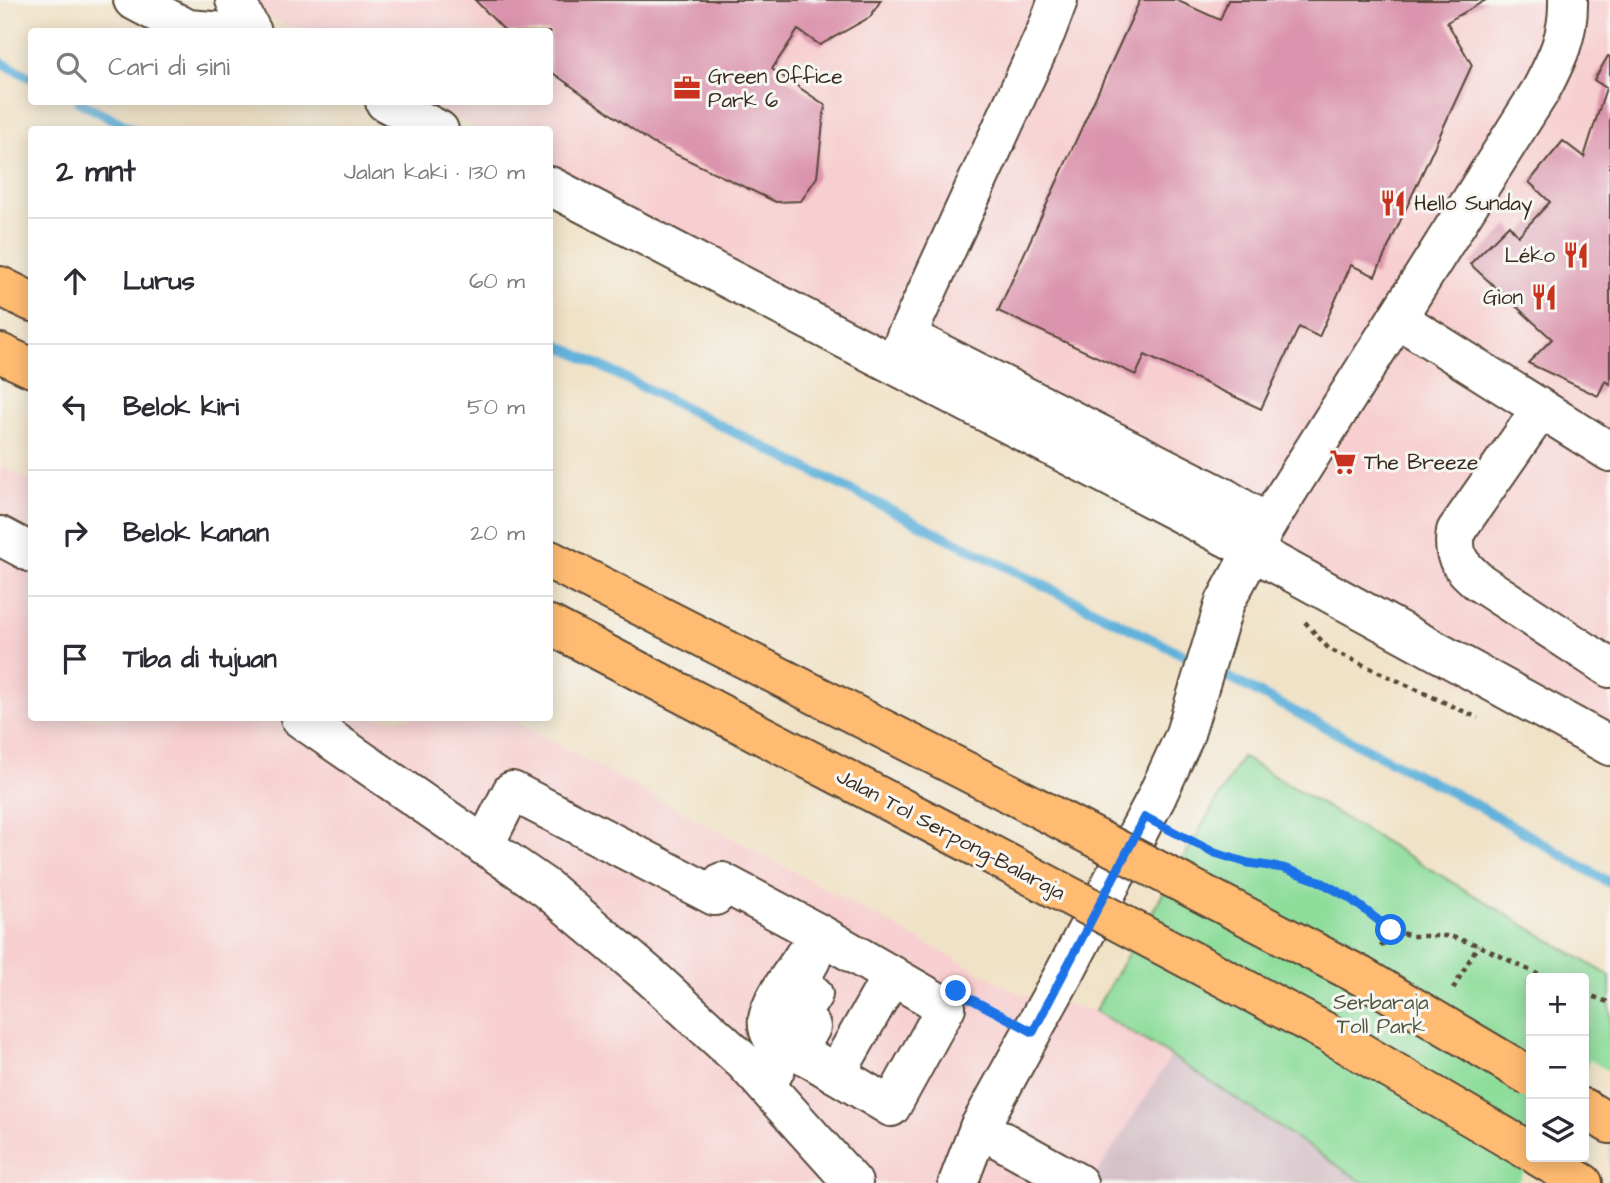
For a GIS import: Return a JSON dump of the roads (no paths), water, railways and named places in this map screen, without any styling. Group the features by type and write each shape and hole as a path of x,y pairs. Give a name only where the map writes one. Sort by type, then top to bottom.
{"highway":[{"path":"0,286 28,300"},
{"path":"0,353 28,366"},
{"path":"553,562 1007,792 1361,976 1526,1074"},
{"name":"Jalan Tol Serpong–Balaraja","path":"553,627 1328,1033 1526,1149"},
{"path":"1589,1111 1610,1124"},
{"path":"1547,1162 1583,1183"}],"lane":[{"path":"133,0 204,20"},
{"path":"234,0 250,28"},
{"path":"900,350 1046,32 1058,0"},
{"path":"958,1183 979,1128 1033,1032 1184,737 1225,602 1260,538 1541,90 1558,56 1569,22 1569,0"},
{"path":"391,105 431,126"},
{"path":"553,187 900,350 1260,538 1610,746"},
{"path":"1397,318 1610,452"},
{"path":"1541,409 1456,531 1454,547 1460,565 1479,582 1610,668"},
{"path":"0,536 28,551"},
{"path":"304,721 545,888 651,977 745,1063 853,1183"},
{"path":"484,846 512,791 715,895 722,882 811,944 892,975 946,1007 891,1107 803,1054 801,1044 811,1027 798,1018 813,994 797,985 811,960 811,944"},
{"path":"765,1086 776,1069 778,1051 768,1033 771,1008 811,944"},
{"path":"836,1074 892,975"},
{"path":"979,1128 1078,1183"}],"waterway":[{"path":"0,62 28,76"},
{"path":"85,105 126,126"},
{"path":"553,342 1198,662"},
{"path":"1212,669 1484,809 1610,883"}],"place":[{"name":"Green Office Park 6","path":"687,88"},
{"name":"Hello Sunday","path":"1393,203"},
{"name":"Léko","path":"1576,255"},
{"name":"Gion","path":"1544,297"},
{"name":"The Breeze","path":"1343,462"}],"park label":[{"name":"Serbaraja Toll Park","path":"1381,1014"}]}
